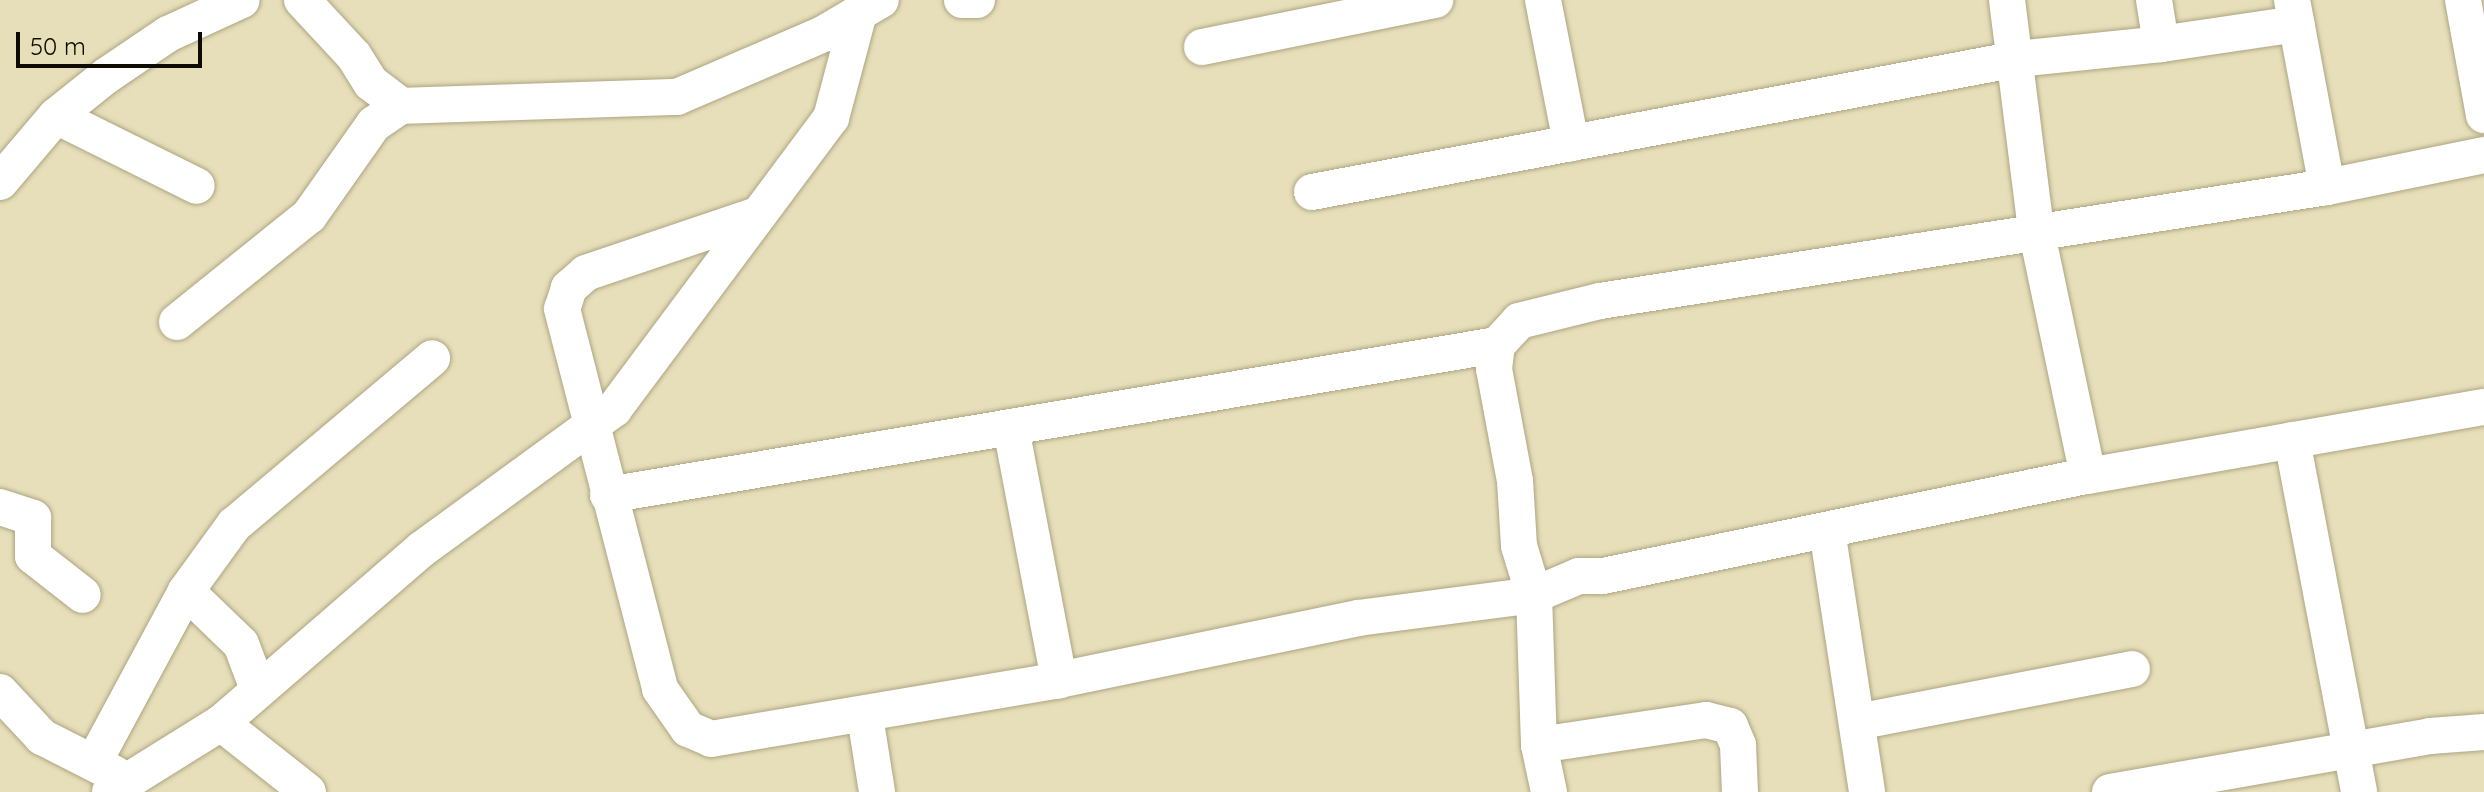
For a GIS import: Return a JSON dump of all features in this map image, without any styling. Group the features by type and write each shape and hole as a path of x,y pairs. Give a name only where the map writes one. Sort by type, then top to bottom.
{"street":[{"path":"0,182 56,116 142,50 242,0"},
{"path":"302,0 354,56 371,83 401,106"},
{"path":"962,0 977,0"},
{"path":"1202,47 1435,0"},
{"path":"1543,0 1571,143"},
{"path":"2007,0 2017,59 2036,229 2088,476"},
{"path":"2154,0 2161,44"},
{"path":"2463,0 2484,115"},
{"path":"177,322 309,216 374,124 401,106 677,97 870,7"},
{"path":"109,777 221,723 422,549 591,430 614,409 831,118 870,7"},
{"path":"1312,192 2017,59 2161,44 2294,12 2327,187"},
{"path":"56,116 197,186"},
{"path":"1549,792 1539,745 1534,595 1516,522 1515,481 1494,369 1497,345 1519,321 1600,301 2036,229 2327,187 2484,155"},
{"path":"757,215 639,252 586,273 569,288 562,309 660,689 688,729 711,739 865,716 1059,680 1358,618 1534,595 1579,576 1827,530 2088,476 2484,407"},
{"path":"608,495 1497,345"},
{"path":"109,777 186,591 251,506 432,358"},
{"path":"1011,428 1059,680"},
{"path":"2292,440 2348,749 2359,792"},
{"path":"0,507 33,518 33,556 83,595"},
{"path":"1827,530 1867,792"},
{"path":"186,591 241,644 258,689"},
{"path":"1857,722 2132,669"},
{"path":"0,692 42,737 109,777"},
{"path":"865,716 877,792"},
{"path":"1539,745 1706,720 1730,726 1738,745 1740,792"},
{"path":"221,723 308,792"},
{"path":"2110,792 2348,749 2484,732"}]}
